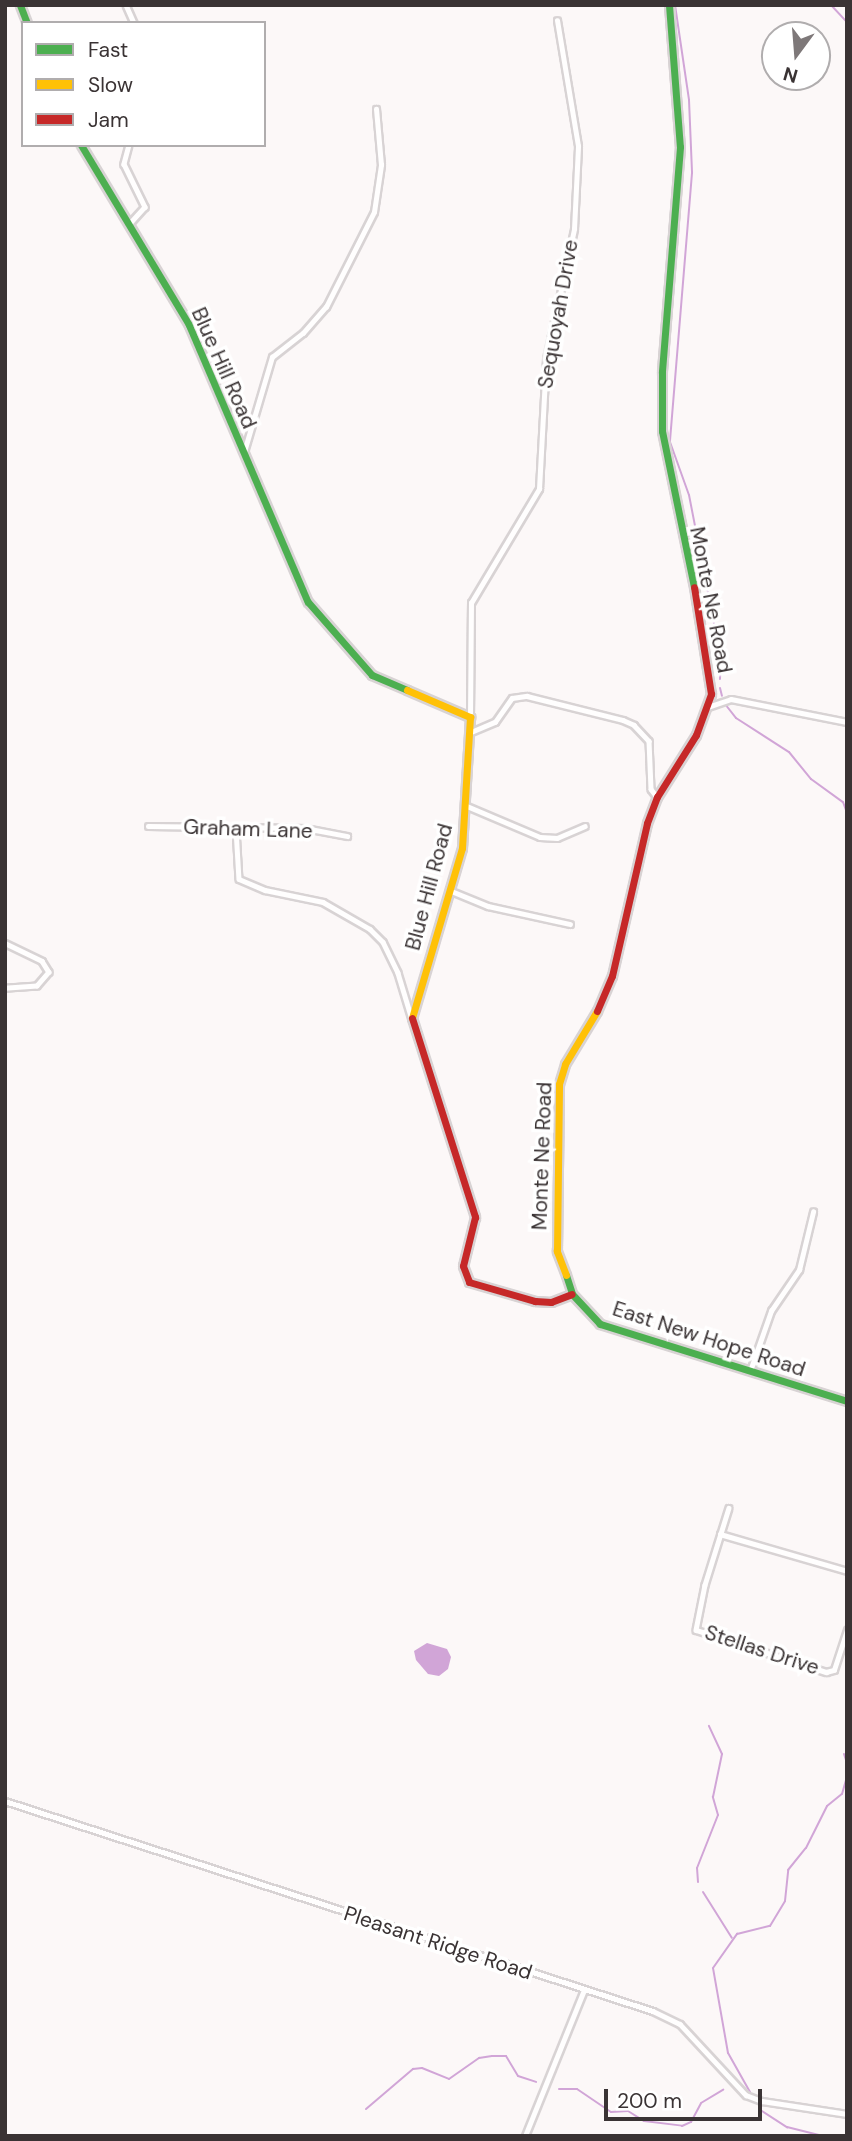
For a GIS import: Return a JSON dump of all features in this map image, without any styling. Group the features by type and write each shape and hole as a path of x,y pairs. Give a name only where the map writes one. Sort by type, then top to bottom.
{"street":[{"path":"125,5 133,21"},
{"name":"Monte Ne Road","path":"572,1294 557,1251 559,1084 565,1064 596,1014 612,976 640,844 657,797 708,707 711,678 662,431 662,372 680,147 669,5"},
{"name":"Sequoyah Drive","path":"470,717 471,603 539,489 545,369 574,229 579,162 576,114 557,20"},
{"path":"243,453 272,357 303,333 326,307 374,212 381,165 376,109"},
{"name":"Blue Hill Road","path":"82,147 189,325 297,583 336,638 384,683 470,717 467,806 449,890 412,1017"},
{"path":"128,147 124,164 145,207 129,226"},
{"path":"471,732 495,722 512,698 527,696 623,720 634,724 649,741 652,789 657,797"},
{"path":"708,707 731,699 847,722"},
{"path":"467,806 540,837 558,838 585,826"},
{"name":"Graham Lane","path":"148,826 305,828 347,836"},
{"path":"236,829 239,879 265,890 323,902 370,929 383,942 398,973 475,1217 463,1266 469,1282 536,1301 551,1302 572,1294"},
{"path":"449,890 488,906 570,923"},
{"path":"5,943 42,961 49,972 45,981 37,986 5,988"},
{"path":"750,1372 771,1311 799,1270 813,1212"},
{"name":"East New Hope Road","path":"572,1294 587,1314 611,1329 847,1401"},
{"path":"729,1508 720,1534 847,1571"},
{"name":"Stellas Drive","path":"720,1534 695,1622 703,1635 826,1672 834,1670 847,1630"},
{"name":"Pleasant Ridge Road","path":"5,1801 584,1990 680,2024 746,2095 762,2101 847,2114"},
{"path":"526,2136 584,1990"}],"shaded area":[{"path":"427,1643 447,1649 451,1657 448,1669 439,1676 428,1674 416,1660 414,1651"}],"waterway":[{"path":"675,5 689,100 692,173 670,442 689,495 721,659 720,679"},
{"path":"831,5 847,22"},
{"path":"720,688 722,696"},
{"path":"725,704 736,718 789,752 811,779 843,802 847,813"},
{"path":"698,1882 697,1868 718,1815 713,1797 722,1754 709,1726"},
{"path":"844,1754 847,1763"},
{"path":"750,2092 728,2053 713,1968 737,1934 770,1926 785,1901 788,1870 806,1848 827,1806 842,1794 847,1776"},
{"path":"703,1892 732,1938"},
{"path":"366,2109 413,2069 422,2068 449,2079 479,2058 506,2056 518,2076 536,2082"},
{"path":"559,2089 577,2089 611,2112 628,2111 644,2121 682,2126 691,2122 701,2103 723,2090"},
{"path":"762,2111 787,2127 824,2136"}],"traffic: fast":[{"path":"20,5 26,21"},
{"path":"669,5 680,147 662,372 662,431 694,587"},
{"path":"82,147 189,325 308,602 372,675 407,690"},
{"path":"566,1275 572,1294 600,1324 847,1401"}],"traffic: slow":[{"path":"407,690 470,717 462,848 412,1018"},
{"path":"566,1275 557,1251 559,1084 565,1064 597,1011"}],"traffic: jam":[{"path":"597,1011 612,976 647,823 657,797 696,735 711,694 694,587"},
{"path":"412,1018 475,1217 463,1266 469,1282 535,1301 551,1302 572,1294"}]}
